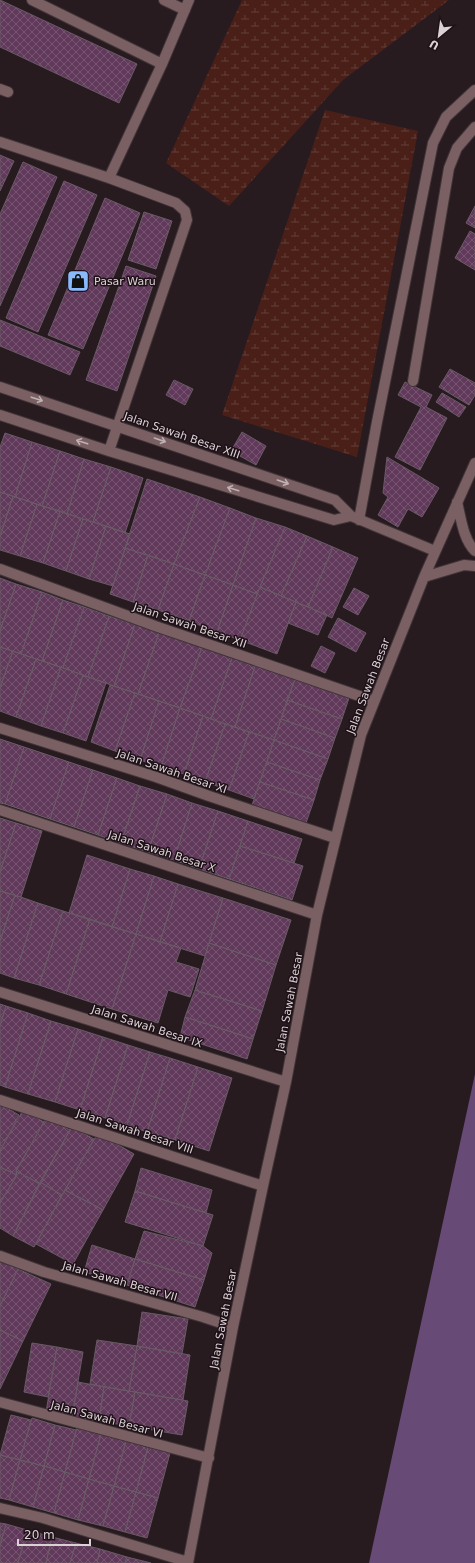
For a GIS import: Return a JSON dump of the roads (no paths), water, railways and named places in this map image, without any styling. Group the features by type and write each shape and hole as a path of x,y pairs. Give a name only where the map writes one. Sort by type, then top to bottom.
{"street":[{"path":"32,0 162,64"},
{"path":"164,0 185,10"},
{"path":"109,178 162,64 189,0"},
{"path":"0,415 109,451 334,520 355,518 433,143 446,117 475,90"},
{"path":"413,381 448,168 457,148 475,127"},
{"path":"0,142 109,178 176,203 185,211 188,220 109,451"},
{"name":"Jalan Sawah Besar XIII","path":"0,387 335,500 355,518 435,551"},
{"name":"Jalan Sawah Besar","path":"188,1562 233,1327 286,1082 317,915 361,735 424,577 475,464"},
{"path":"457,502 464,532 471,547 475,551"},
{"path":"424,577 464,565 475,566"},
{"name":"Jalan Sawah Besar XII","path":"0,569 155,626 374,700"},
{"name":"Jalan Sawah Besar XI","path":"0,728 156,777 335,838"},
{"name":"Jalan Sawah Besar X","path":"0,810 317,915"},
{"name":"Jalan Sawah Besar IX","path":"0,992 286,1082"},
{"name":"Jalan Sawah Besar VIII","path":"0,1100 263,1186"},
{"name":"Jalan Sawah Besar VII","path":"0,1256 44,1272 203,1317 233,1327"},
{"name":"Jalan Sawah Besar VI","path":"0,1402 209,1458"},
{"path":"0,1508 43,1518 188,1562"}],"place":[{"name":"Pasar Waru","path":"78,281"}]}
